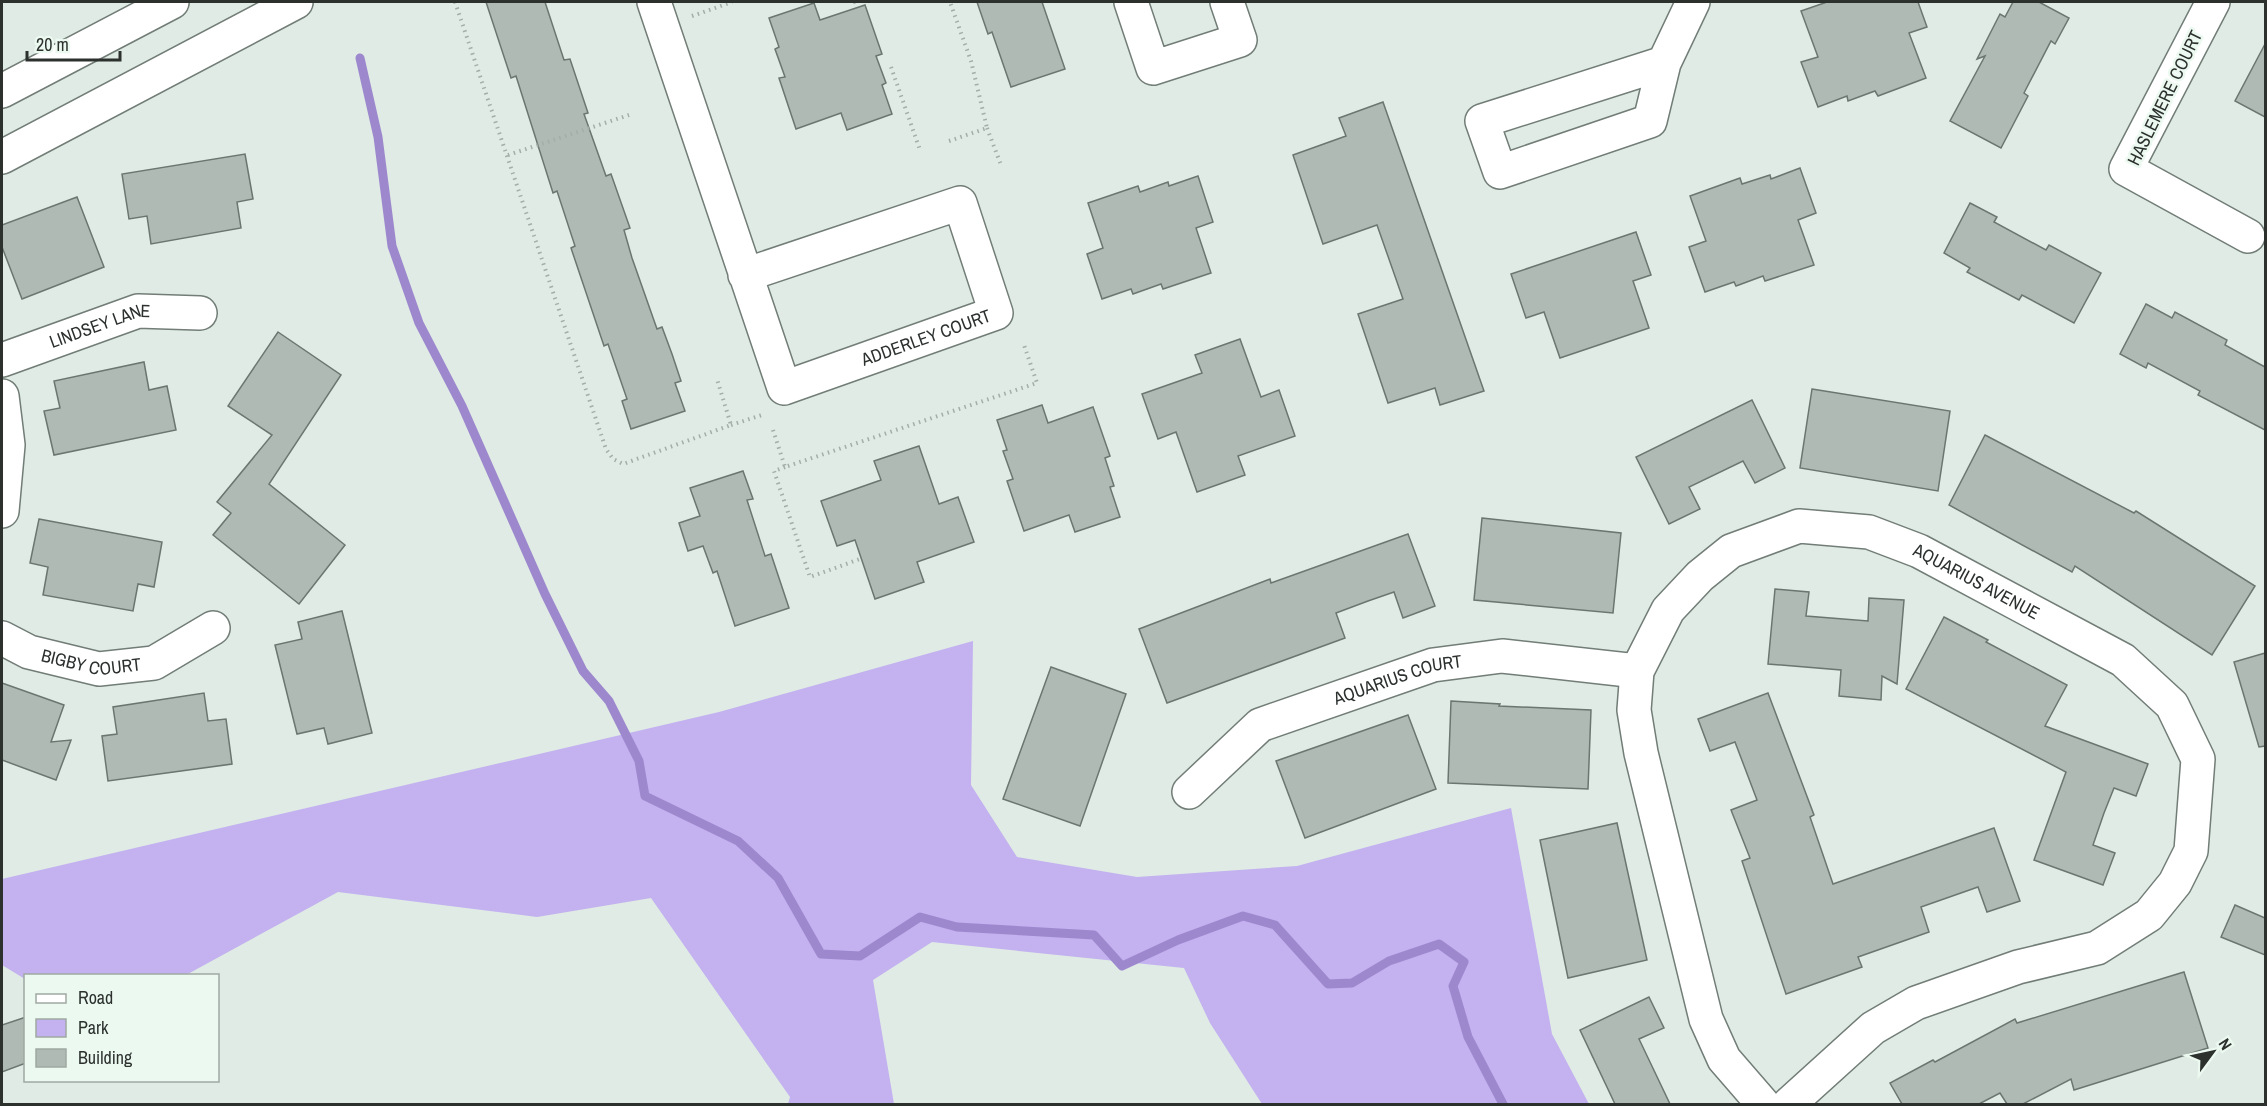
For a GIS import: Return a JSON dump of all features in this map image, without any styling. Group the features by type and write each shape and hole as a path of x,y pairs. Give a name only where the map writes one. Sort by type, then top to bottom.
{"street":[{"path":"2,91 172,2"},
{"path":"2,157 296,2"},
{"path":"1131,2 1153,68 1240,40 1227,2"},
{"path":"1664,63 1482,122 1500,172 1650,121 1664,63 1693,2"},
{"name":"HASLEMERE COURT","path":"2213,2 2126,169 2248,236"},
{"name":"ADDERLEY COURT","path":"658,14 745,275 784,388 996,312 960,203 745,275"},
{"name":"LINDSEY LANE","path":"2,360 138,311 200,313"},
{"path":"2,396 8,445 2,511"},
{"name":"AQUARIUS AVENUE","path":"1763,1104 1724,1059 1706,1019 1641,753 1634,710 1637,671 1668,610 1700,576 1731,551 1799,526 1869,532 1919,551 2124,660 2172,705 2198,759 2191,850 2175,883 2149,915 2097,948 2018,967 1916,1003 1873,1028 1789,1104"},
{"name":"BIGBY COURT","path":"2,638 29,652 99,669 154,663 213,628"},
{"name":"AQUARIUS COURT","path":"1189,792 1260,725 1433,664 1502,656 1637,671"}],"path":[{"path":"455,2 606,449 613,459 623,464 767,413"},
{"path":"658,14 732,2"},
{"path":"950,2 971,61 987,128 1001,165"},
{"path":"891,67 920,150"},
{"path":"508,155 629,115"},
{"path":"950,141 987,128"},
{"path":"860,559 810,577 774,471 1037,383 1024,345"},
{"path":"717,379 731,425"},
{"path":"773,430 785,467"}],"green space":[{"path":"973,641 971,785 1017,857 1137,877 1297,866 1511,808 1552,1034 1589,1104 1262,1104 1210,1023 1184,968 932,942 873,980 894,1104 788,1104 790,1097 651,898 537,917 338,892 188,974 24,974 24,978 2,965 2,879 719,712"}],"building":[{"path":"486,2 545,2 564,60 570,59 588,113 584,114 606,176 611,174 630,228 624,230 632,258 657,329 662,327 672,354 681,381 675,383 685,411 631,429 622,401 627,399 608,344 604,346 571,248 575,246 557,191 553,193 516,76 511,78"},
{"path":"977,2 1042,2 1065,69 1011,87 992,32 988,34"},
{"path":"1827,2 1918,2 1927,27 1909,33 1926,78 1878,96 1875,91 1848,101 1847,96 1818,107 1801,62 1818,57 1801,11"},
{"path":"2013,2 2039,2 2069,18 2055,44 2051,41 2024,93 2028,96 2001,148 1950,121 1985,56 1977,59 2000,14 2005,17"},
{"path":"814,3 820,20 865,5 882,54 876,56 886,83 882,85 892,114 847,130 841,113 796,129 779,78 785,77 775,49 779,47 769,18"},
{"path":"2265,44 2265,117 2235,101"},
{"path":"1383,102 1484,391 1440,405 1435,388 1388,403 1358,314 1403,299 1377,225 1323,244 1293,155 1346,136 1339,118"},
{"path":"245,154 253,199 237,202 241,228 151,244 147,216 129,219 122,174"},
{"path":"1800,168 1816,213 1798,220 1814,265 1765,281 1763,276 1736,286 1734,282 1705,292 1689,247 1706,241 1690,196 1740,178 1742,184 1770,175 1771,179"},
{"path":"1198,176 1213,222 1196,228 1211,273 1163,289 1161,284 1133,294 1131,289 1102,299 1087,254 1103,248 1088,203 1138,186 1140,192 1168,182 1169,186"},
{"path":"77,197 104,267 22,299 2,247 2,225"},
{"path":"1970,203 1997,217 1994,222 2046,250 2049,245 2101,273 2074,323 2022,295 2019,300 1967,272 1970,268 1944,253"},
{"path":"1636,232 1651,275 1633,281 1649,328 1560,358 1544,312 1526,318 1511,274"},
{"path":"2146,304 2172,318 2175,312 2227,340 2225,345 2265,367 2265,430 2198,395 2200,391 2148,363 2146,368 2120,354"},
{"path":"278,332 341,375 269,484 345,545 299,604 213,535 231,513 217,502 272,435 228,406"},
{"path":"1240,339 1261,397 1279,390 1295,436 1238,456 1245,475 1197,492 1176,432 1158,439 1142,394 1202,373 1195,355"},
{"path":"144,362 149,390 167,386 176,430 54,455 44,411 60,408 54,381"},
{"path":"1812,389 1950,411 1938,491 1800,468"},
{"path":"1752,400 1785,468 1755,483 1743,461 1689,487 1700,509 1669,524 1636,457"},
{"path":"1042,405 1048,423 1093,407 1110,456 1105,458 1114,486 1110,487 1120,517 1075,532 1069,515 1024,531 1007,481 1013,479 1003,451 1007,450 997,420"},
{"path":"1985,435 2134,513 2136,511 2255,586 2212,655 2075,566 2072,572 1949,505"},
{"path":"919,446 939,504 958,497 974,542 917,562 924,582 875,599 855,540 837,546 821,501 881,480 874,461"},
{"path":"743,471 753,499 747,500 765,556 771,554 789,608 735,626 717,571 713,573 703,546 688,551 679,523 700,516 690,488"},
{"path":"1482,518 1621,533 1613,613 1474,600"},
{"path":"39,519 162,542 154,587 138,584 133,611 43,595 48,567 30,563"},
{"path":"1408,534 1435,606 1403,618 1394,592 1368,601 1336,613 1345,638 1167,703 1139,629 1270,579 1271,583"},
{"path":"1775,589 1809,592 1806,616 1868,621 1869,598 1904,600 1897,684 1882,676 1881,700 1839,696 1841,670 1768,664"},
{"path":"342,611 372,733 328,744 324,728 297,734 275,645 302,639 298,622"},
{"path":"1944,617 2067,685 2045,726 2148,764 2136,796 2114,788 2104,813 2093,845 2115,853 2103,885 2034,860 2066,772 1906,689"},
{"path":"2265,653 2265,746 2259,747 2234,662"},
{"path":"1051,667 1126,694 1080,826 1003,799"},
{"path":"2,683 64,705 51,742 71,740 56,780 2,760"},
{"path":"204,693 208,721 226,719 232,764 108,781 102,736 117,734 113,707"},
{"path":"1768,693 1814,815 1810,817 1833,884 1994,828 2020,901 1987,912 1978,887 1921,907 1929,932 1858,957 1862,967 1786,994 1742,861 1750,858 1731,810 1757,800 1735,742 1710,751 1698,719"},
{"path":"1451,701 1500,704 1499,706 1591,710 1588,789 1448,783"},
{"path":"1408,715 1436,789 1305,838 1276,761"},
{"path":"1617,823 1647,960 1568,978 1540,840"},
{"path":"2235,905 2265,918 2265,955 2221,937"},
{"path":"2184,972 2208,1048 2074,1090 2071,1079 2023,1104 2007,1104 2000,1093 1979,1104 1902,1104 1890,1083 1933,1060 1935,1062 2015,1019 2017,1023"},
{"path":"1649,997 1664,1028 1639,1039 1670,1104 1615,1104 1580,1030"},
{"path":"24,1018 24,1064 2,1072 2,1025"}],"waterway":[{"path":"360,58 378,137 392,246 419,323 462,406 545,594 583,671 609,701 639,761 645,796 738,841 778,878 821,954 860,956 920,917 957,927 1094,935 1122,966 1178,940 1243,916 1275,925 1328,984 1352,983 1389,961 1439,944 1464,962 1453,986 1468,1037 1503,1104"}]}
